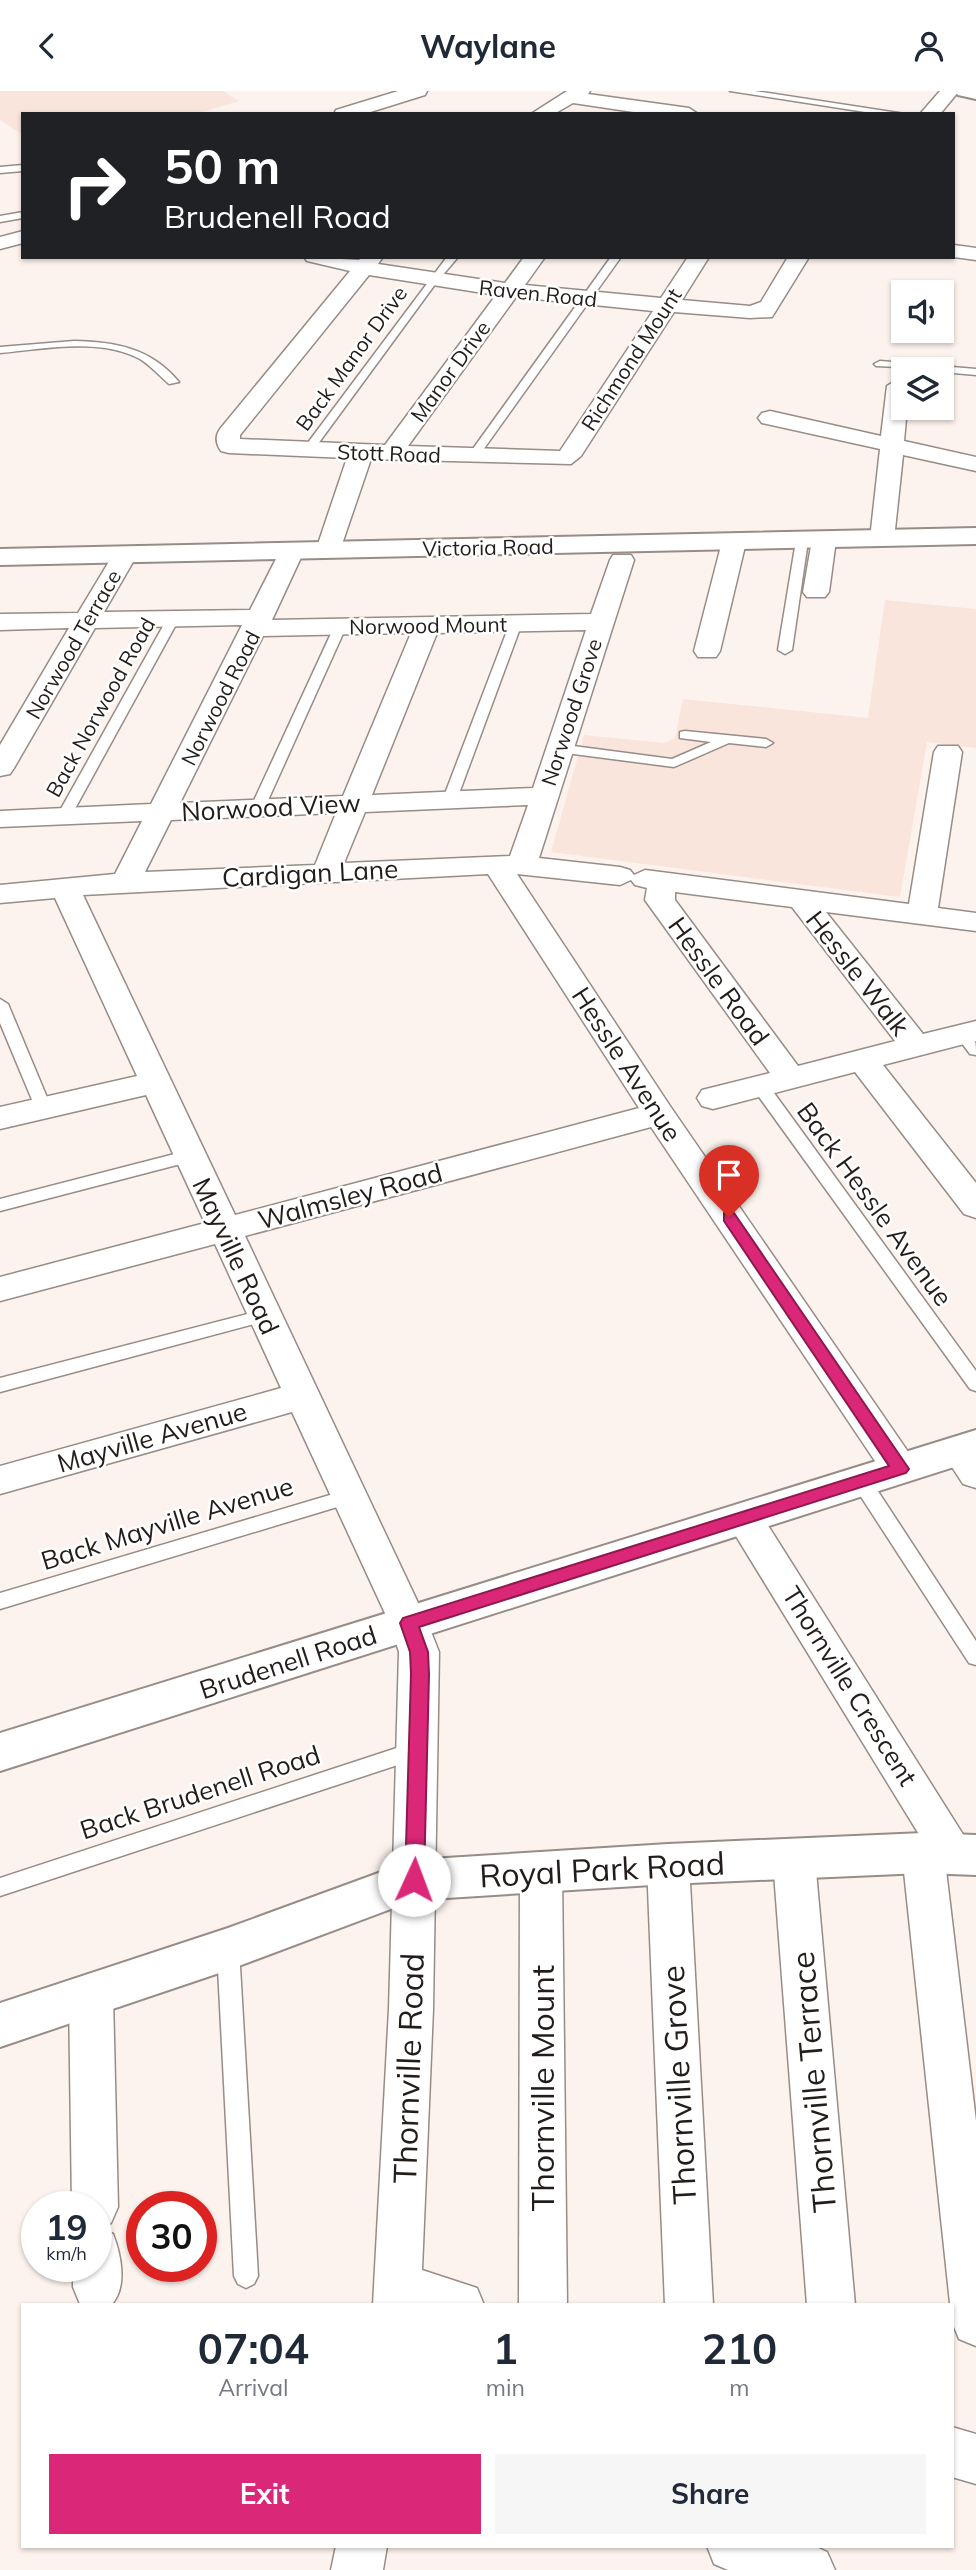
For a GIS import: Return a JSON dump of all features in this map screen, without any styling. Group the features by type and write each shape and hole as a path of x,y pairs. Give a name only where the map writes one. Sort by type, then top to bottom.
{"main road":[{"path":"965,91 976,93"},
{"name":"Victoria Road","path":"0,557 976,536"},
{"name":"Brudenell Road","path":"0,1752 900,1469 970,1457"},
{"name":"Royal Park Road","path":"0,2025 228,1949 414,1880 668,1864 952,1854"}],"street":[{"path":"350,112 418,91"},
{"path":"931,112 950,91"},
{"path":"544,112 575,94 678,112"},
{"path":"0,243 21,238"},
{"path":"955,251 976,254"},
{"name":"Raven Road","path":"332,259 368,263 432,281 583,299 764,312 798,259"},
{"name":"Manor Drive","path":"391,453 508,290 533,259"},
{"name":"Richmond Mount","path":"563,459 569,456 664,305 698,259"},
{"name":"Stott Road","path":"368,263 228,433 229,446 563,459"},
{"path":"770,418 976,464"},
{"path":"882,539 894,420"},
{"path":"328,550 360,452"},
{"path":"813,540 816,592"},
{"path":"707,651 734,542"},
{"name":"Norwood Road","path":"126,882 292,551"},
{"name":"Norwood Terrace","path":"0,768 125,555"},
{"name":"Norwood Grove","path":"510,865 543,796 622,560"},
{"name":"Norwood Mount","path":"0,622 173,619 340,627 600,622"},
{"path":"326,872 427,625"},
{"path":"922,915 948,752"},
{"name":"Norwood View","path":"0,819 543,796"},
{"name":"Cardigan Lane","path":"0,894 126,882 510,865 922,915 971,927"},
{"name":"Hessle Avenue","path":"510,865 659,1114 900,1469"},
{"name":"Hessle Road","path":"642,879 660,900 775,1082"},
{"name":"Mayville Road","path":"65,887 263,1316 303,1395 409,1623"},
{"name":"Hessle Walk","path":"802,899 915,1047"},
{"path":"713,1098 915,1047 972,1038"},
{"path":"862,1060 976,1206"},
{"path":"0,1118 156,1081"},
{"name":"Walmsley Road","path":"0,1289 659,1114"},
{"name":"Mayville Avenue","path":"0,1480 303,1395"},
{"name":"Thornville Crescent","path":"744,1518 952,1854"},
{"name":"Thornville Road","path":"398,2295 418,1751 419,1652 409,1623"},
{"path":"952,1854 976,2322"},
{"name":"Thornville Terrace","path":"794,1860 831,2303"},
{"name":"Thornville Grove","path":"668,1864 688,2303"},
{"name":"Thornville Mount","path":"541,1872 543,2303"},
{"path":"92,1996 95,2191"},
{"path":"398,2295 448,2303"},
{"path":"954,2453 976,2459"},
{"path":"357,2570 362,2548"},
{"path":"738,2548 809,2570"}],"lane":[{"path":"735,91 886,112"},
{"path":"0,170 21,168"},
{"path":"0,219 21,215"},
{"name":"Back Manor Drive","path":"309,450 432,281 451,259"},
{"path":"474,455 583,299 614,259"},
{"path":"0,350 91,345 121,348 143,356 173,381"},
{"path":"880,364 976,372"},
{"path":"785,650 813,540"},
{"name":"Back Norwood Road","path":"64,816 173,619"},
{"path":"450,799 516,623"},
{"path":"258,807 340,627"},
{"path":"685,736 766,743"},
{"path":"558,748 674,763 726,740"},
{"path":"0,1004 43,1107"},
{"name":"Back Hessle Avenue","path":"775,1082 976,1384"},
{"path":"0,1205 190,1156"},
{"path":"0,1385 263,1316"},
{"path":"861,1481 976,1657"},
{"name":"Back Mayville Avenue","path":"0,1601 350,1496"},
{"name":"Back Brudenell Road","path":"0,1887 418,1751"},
{"path":"228,1949 246,2276"}],"shaded area":[{"path":"0,91 223,91 239,101 203,112 21,112 21,134 0,120"},
{"path":"885,600 976,609 976,748 927,742 900,897 551,852 584,735 664,743 675,738 683,699 868,718"}],"route":[{"path":"414,1880 420,1674 419,1652 409,1623 900,1469 729,1217"}]}
